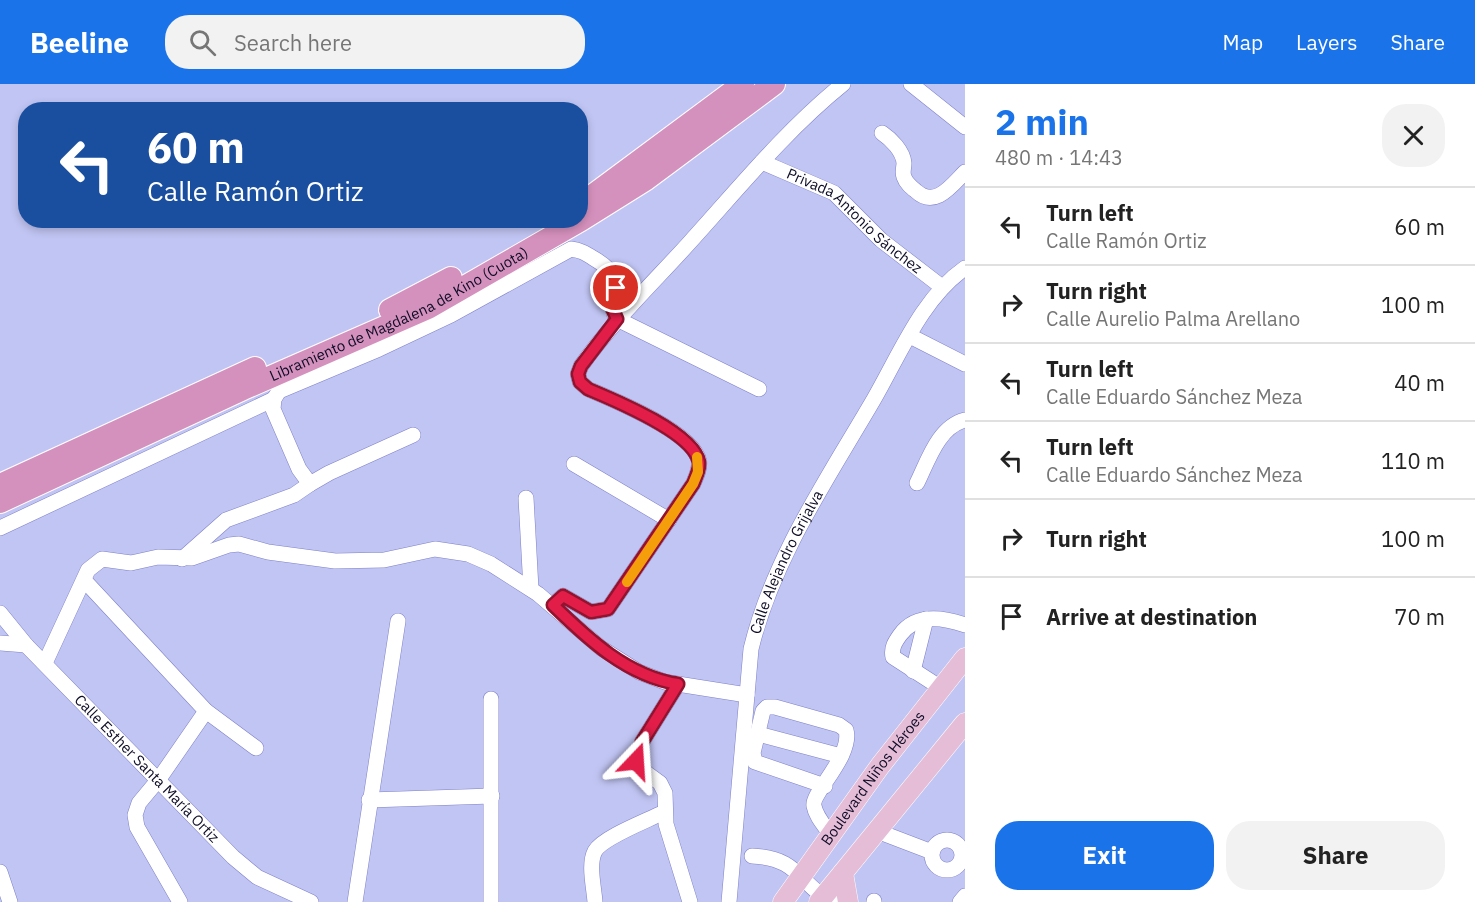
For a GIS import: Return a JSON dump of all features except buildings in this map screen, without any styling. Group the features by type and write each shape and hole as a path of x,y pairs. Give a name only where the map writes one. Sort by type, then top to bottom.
{"highway":[{"path":"588,199 743,84"},
{"name":"Libramiento de Magdalena de Kino (Cuota)","path":"588,216 636,186 774,84"},
{"name":"Libramiento de Magdalena de Kino (Cuota)","path":"0,485 232,377 387,311 540,228"},
{"name":"Libramiento de Magdalena de Kino (Cuota)","path":"0,502 243,389 428,308 567,228"}],"main road":[{"name":"Boulevard Niños Héroes","path":"783,902 880,766 965,658"},
{"path":"824,900 843,873 965,723"},
{"path":"843,873 848,902"}],"street":[{"path":"553,605 563,596 591,612 602,612 612,604 669,520 698,472 699,461 684,441 661,424 588,389 580,382 578,374 617,319 762,162 843,84"},
{"path":"911,84 965,127"},
{"path":"882,133 897,147 903,158 903,174 908,184 921,196 931,199 938,197 965,172"},
{"name":"Privada Antonio Sánchez","path":"762,162 834,193 881,240 942,287"},
{"path":"309,484 299,469 273,409 274,399 279,391 379,349 451,315 571,249 579,249 606,265 611,271 616,288 613,310 617,319 759,389"},
{"name":"Calle Alejandro Grijalva","path":"729,902 751,649 773,583 807,515 910,336 942,287 965,268"},
{"path":"910,336 965,364"},
{"path":"0,528 274,399"},
{"path":"917,483 937,442 946,431 965,420"},
{"path":"182,559 226,520 294,495 329,473 413,435"},
{"path":"574,464 669,520"},
{"path":"526,498 531,590"},
{"path":"45,663 84,580 93,564 102,559 131,562 158,557 182,559 239,544 268,552 335,561 384,560 421,550 453,550 478,557 531,590 553,605 601,648 652,678 747,695"},
{"path":"84,580 206,711 256,748"},
{"name":"Calle Esther Santa María Ortiz","path":"0,612 26,645 246,868 266,882 311,902"},
{"path":"941,688 892,657 893,646 910,623 926,618 965,625"},
{"path":"912,671 926,618"},
{"path":"355,902 398,621"},
{"path":"0,643 26,645"},
{"path":"678,684 642,742 636,761 643,772 663,787 664,812 690,902"},
{"path":"491,699 491,902"},
{"path":"825,786 755,762 753,753 763,711 767,707 775,707 843,727 847,735 841,756 825,786 813,802 816,813 831,835"},
{"path":"180,902 137,827 135,815 139,803 159,779 206,711"},
{"path":"758,734 841,756"},
{"path":"369,800 492,796"},
{"path":"595,902 592,866 595,851 606,841 664,812"},
{"path":"877,831 932,852"},
{"path":"944,840 956,842 962,851 963,865 951,870 939,868 934,864 932,852 938,842 944,840"},
{"path":"752,856 782,861 792,866 824,900"},
{"path":"0,872 10,902"},
{"path":"960,902 965,896"}],"slow traffic":[{"path":"627,582 693,484 698,472 697,457"}],"route":[{"path":"616,288 613,310 617,319 581,366 578,374 580,382 588,389 672,431 695,454 699,461 698,472 693,484 608,609 597,613 591,612 563,596 553,605 601,648 623,663 652,678 678,684 642,742 636,761"}]}
